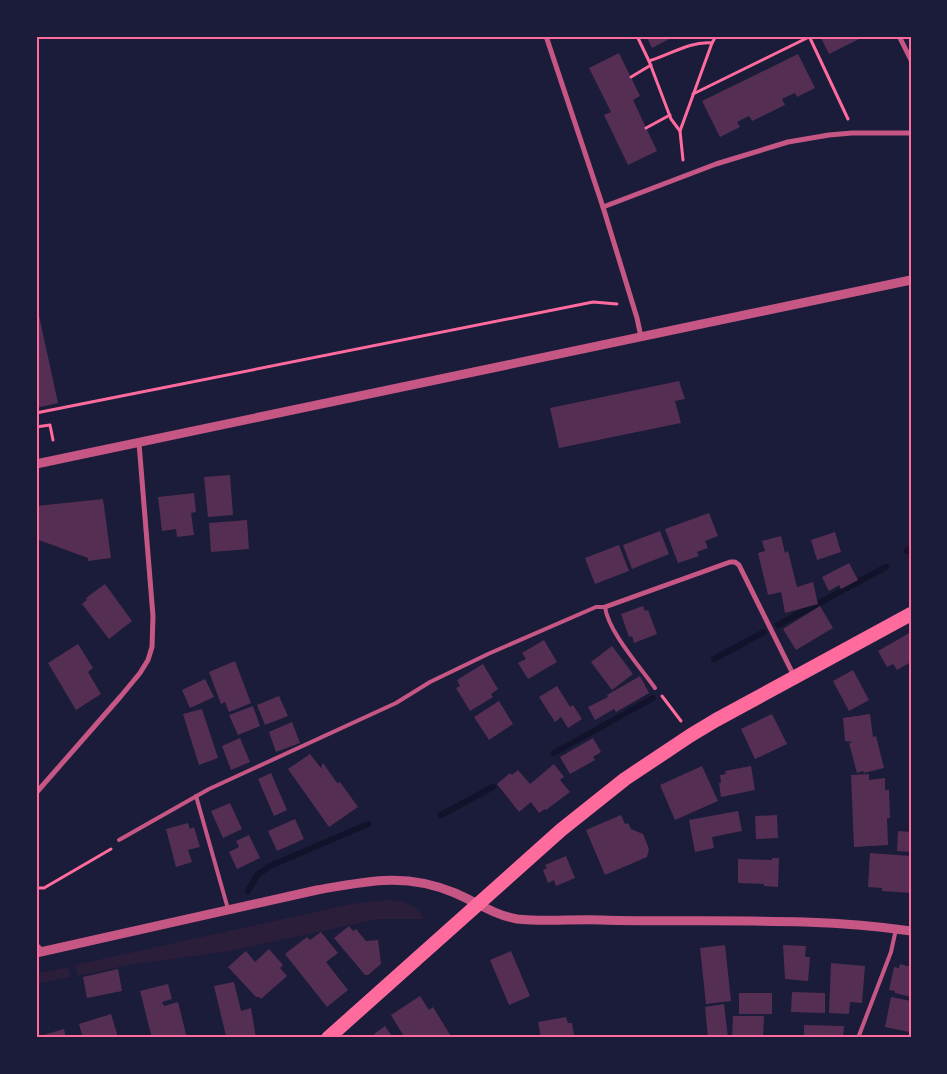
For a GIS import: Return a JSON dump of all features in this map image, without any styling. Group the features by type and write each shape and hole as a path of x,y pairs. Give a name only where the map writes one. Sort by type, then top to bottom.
{"highway":[{"path":"328,1038 561,830 625,779 691,735 911,614"}],"street":[{"path":"546,36 603,207 641,337"},
{"path":"899,36 911,60"},
{"path":"603,207 716,164 788,142 852,133 911,133"},
{"path":"36,464 911,280"},
{"path":"36,793 140,673 148,660 152,647 153,616 139,442"},
{"path":"605,607 730,562 735,562 739,565 794,677"},
{"path":"39,952 357,882 396,880 420,881 441,887 491,911 517,919 662,922 812,922 844,923 911,931"}],"lane":[{"path":"120,840 196,796 396,703 430,682 488,654 596,608 605,607 606,616 613,630 655,688"},
{"path":"196,796 229,911"},
{"path":"858,1038 891,952 896,929"},
{"path":"36,944 39,952"}],"path":[{"path":"637,36 650,62 670,115 680,131"},
{"path":"683,160 680,131 716,36"},
{"path":"693,95 809,36 848,119"},
{"path":"631,77 650,62 681,48 702,42 712,43"},
{"path":"646,128 670,115"},
{"path":"36,413 593,302 617,304"},
{"path":"36,427 50,425 53,440"},
{"path":"655,688 682,721"},
{"path":"37,888 44,888 116,847 120,840"}],"shaded area":[{"path":"386,900 408,904 417,909 425,919 378,919 230,951 128,965 78,976 75,965 351,904"},
{"path":"68,967 71,977 36,984 36,974"}],"building":[{"path":"646,36 675,36 652,48"},
{"path":"820,36 860,36 861,38 829,54"},
{"path":"619,53 640,96 633,100 657,151 628,165 604,115 611,112 589,68"},
{"path":"798,54 815,88 797,97 795,93 782,99 785,105 752,121 749,116 737,122 740,127 720,137 702,101"},
{"path":"36,302 58,403 36,408"},
{"path":"679,381 685,399 675,401 681,423 559,448 550,408"},
{"path":"230,475 233,515 208,517 204,477"},
{"path":"194,493 196,512 191,513 194,535 177,537 176,529 162,531 158,497"},
{"path":"103,499 111,558 88,561 88,558 36,539 36,506"},
{"path":"709,513 718,536 705,541 708,548 697,552 699,556 678,563 665,529"},
{"path":"247,520 249,549 211,552 209,523"},
{"path":"660,531 669,554 632,569 623,545"},
{"path":"835,532 841,552 817,560 811,540"},
{"path":"781,536 785,553 788,551 797,587 813,582 818,604 785,613 781,592 768,595 758,553 765,551 762,541"},
{"path":"619,545 629,571 595,584 585,558"},
{"path":"849,563 858,580 841,589 839,585 829,591 822,577"},
{"path":"105,584 132,621 109,639 82,604 87,600 86,598"},
{"path":"643,606 645,611 648,610 657,634 634,643 632,636 629,637 621,614"},
{"path":"820,606 833,628 796,650 783,629"},
{"path":"911,632 911,662 897,670 893,664 887,667 878,651"},
{"path":"544,640 557,662 528,679 518,663 526,659 522,653"},
{"path":"78,644 93,668 88,672 101,694 76,710 48,663"},
{"path":"612,646 633,674 612,690 591,662"},
{"path":"235,661 251,703 229,712 225,702 221,704 209,672"},
{"path":"483,664 498,689 491,694 493,697 470,711 456,688 460,686 457,680"},
{"path":"853,670 869,700 849,711 833,681"},
{"path":"640,676 649,693 616,712 614,709 595,720 588,707 608,697 607,695"},
{"path":"205,679 214,697 190,708 182,690"},
{"path":"557,686 570,707 573,705 582,719 568,728 561,717 555,722 539,697"},
{"path":"279,696 288,716 265,725 257,705"},
{"path":"499,701 513,724 489,740 474,717"},
{"path":"253,706 260,726 238,735 229,715"},
{"path":"202,709 218,758 199,765 183,714"},
{"path":"772,714 787,744 755,759 741,729"},
{"path":"870,714 873,737 876,736 884,768 857,773 849,743 853,742 845,741 843,718"},
{"path":"292,722 300,743 276,752 269,732"},
{"path":"240,738 250,762 231,770 222,746"},
{"path":"593,738 601,752 593,757 595,760 570,774 560,757"},
{"path":"310,754 321,768 323,763 358,807 329,827 288,769"},
{"path":"554,764 564,777 560,780 570,792 539,813 531,802 519,812 497,784 510,773 512,775 518,770 530,784"},
{"path":"702,766 718,801 675,820 660,785"},
{"path":"751,766 755,790 721,797 720,775 726,774 725,771"},
{"path":"271,773 287,810 274,816 258,779"},
{"path":"869,774 869,780 885,778 885,790 889,790 890,818 887,818 888,845 854,847 851,775"},
{"path":"230,803 242,829 223,838 211,811"},
{"path":"738,811 742,831 712,837 714,848 695,852 689,820"},
{"path":"621,815 625,824 628,823 631,829 643,834 649,849 647,857 605,875 586,830"},
{"path":"777,815 778,838 756,839 755,816"},
{"path":"295,819 304,839 277,851 268,831"},
{"path":"188,823 190,829 194,827 200,847 188,850 192,862 176,867 166,829"},
{"path":"898,831 911,832 911,852 897,851"},
{"path":"249,835 260,858 237,869 229,852 239,847 236,841"},
{"path":"870,853 911,856 911,893 882,891 882,888 868,887"},
{"path":"566,856 575,878 556,886 554,880 548,883 543,870 547,868 545,865"},
{"path":"772,858 779,858 778,887 764,886 764,884 738,883 738,859 772,860"},
{"path":"349,926 353,931 356,929 366,941 378,940 381,964 368,975 365,975 334,938"},
{"path":"321,932 338,953 326,962 348,990 327,1007 285,954 307,937 310,940"},
{"path":"725,945 731,1001 706,1004 700,948"},
{"path":"783,945 806,946 805,957 810,957 808,981 785,979"},
{"path":"269,949 283,965 280,968 287,976 261,999 256,997 228,967 246,951 255,962"},
{"path":"511,951 530,996 509,1005 490,960"},
{"path":"831,963 865,966 862,1003 850,1002 849,1014 829,1013"},
{"path":"900,964 911,967 911,997 889,990 894,967 899,968"},
{"path":"118,969 122,991 87,998 83,977"},
{"path":"234,982 241,1011 251,1008 256,1038 230,1038 230,1035 226,1036 214,986"},
{"path":"168,984 172,999 162,1002 164,1006 178,1002 187,1038 152,1038 140,991"},
{"path":"792,992 825,993 825,1013 791,1012"},
{"path":"739,993 772,993 772,1014 739,1014"},
{"path":"420,996 429,1010 433,1007 452,1038 405,1038 391,1015"},
{"path":"891,997 911,1001 909,1032 885,1027"},
{"path":"724,1004 728,1038 708,1038 705,1007"},
{"path":"111,1014 118,1037 83,1038 79,1024"},
{"path":"733,1016 764,1016 763,1038 732,1038"},
{"path":"566,1017 568,1023 572,1023 574,1035 570,1036 570,1038 541,1038 538,1022"},
{"path":"804,1025 844,1026 843,1038 804,1038"},
{"path":"385,1026 393,1038 377,1038 374,1034"},
{"path":"64,1029 66,1038 40,1038 40,1036"}],"waterway":[{"path":"907,551 911,548"},
{"path":"778,625 886,567"},
{"path":"714,659 764,632"},
{"path":"554,753 653,698"},
{"path":"441,815 493,787"},
{"path":"248,891 257,875 270,866 368,824"}]}
